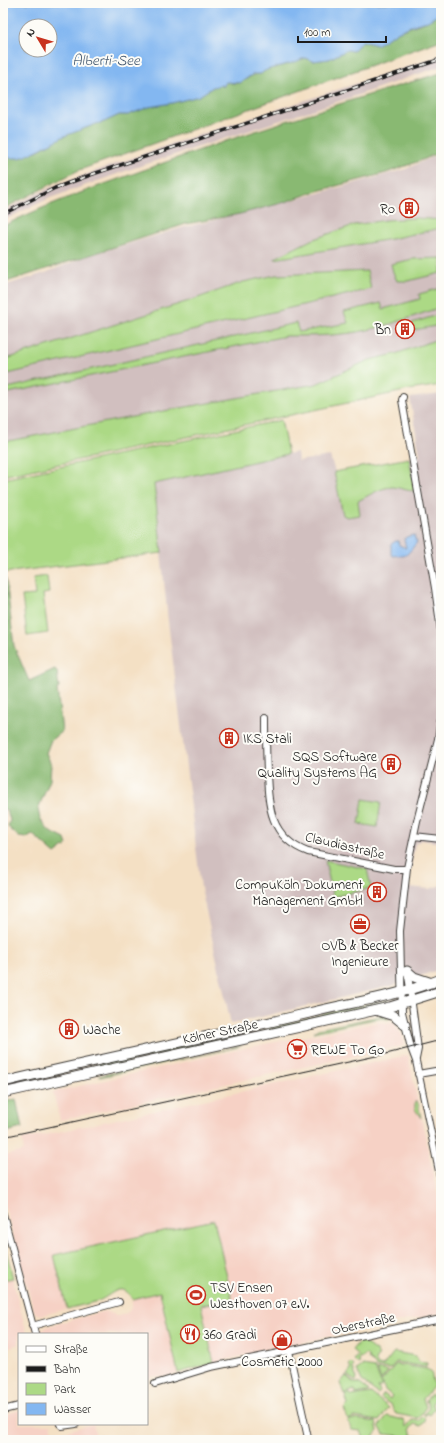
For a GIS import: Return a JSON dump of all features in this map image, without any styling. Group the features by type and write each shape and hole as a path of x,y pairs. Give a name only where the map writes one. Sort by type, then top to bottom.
{"main road":[{"path":"406,971 414,977 432,983"},
{"name":"Kölner Straße","path":"3,1082 98,1060 250,1028 406,991 441,979"},
{"name":"Kölner Straße","path":"3,1093 377,1010 402,1004 441,991"},
{"path":"377,1010 394,1016 405,1025"},
{"path":"250,1028 252,1038"}],"street":[{"path":"403,397 402,400 438,588 441,631"},
{"name":"Claudiastraße","path":"266,718 269,803 275,824 283,835 296,846 308,852 394,869 407,869"},
{"path":"416,1061 418,1049 412,1001 406,991 400,956 400,931 407,869 434,757 441,719"},
{"path":"414,836 441,839"},
{"path":"400,956 406,971 406,991 402,1004 405,1025 416,1061 441,1177"},
{"path":"418,1074 441,1070"},
{"path":"3,1214 35,1333"},
{"path":"32,1326 119,1302"},
{"name":"Oberstraße","path":"155,1384 211,1367 441,1319"},
{"path":"289,1351 308,1438"},
{"path":"3,1410 18,1406"}],"shaded area":[{"path":"441,56 441,66 358,95 131,169 50,198 3,221 3,211 51,187 174,143"},
{"path":"441,153 441,220 417,218 386,220 354,225 311,240 275,258 391,239 441,228 441,258 413,259 408,281 441,273 441,288 419,294 420,299 412,302 383,309 381,303 344,312 348,323 299,332 296,323 3,389 3,375 371,289 367,271 276,275 243,282 192,300 3,360 3,286 45,273 85,257 181,228 260,209 406,169"},
{"path":"441,307 441,314 412,323 414,330 441,325 441,338 395,354 369,360 316,384 169,410 3,442 3,394 286,336 308,336 357,332 383,326"},
{"path":"441,394 441,586 431,588 439,649 441,684 441,843 421,840 415,844 408,887 430,889 441,885 441,969 394,985 231,1024 201,888 168,621 154,483 297,452 298,461 330,456 335,472 420,456 410,398"},
{"path":"379,1022 394,1023 402,1035 405,1045 60,1120 53,1092 250,1047"},
{"path":"408,1055 441,1212 441,1313 266,1350 214,1363 201,1305 232,1298 213,1220 55,1255 67,1309 42,1315 37,1314 34,1311 3,1200 3,1156 24,1151 22,1140"},
{"path":"12,1278 27,1333 18,1333 18,1344 3,1349 3,1280"},
{"path":"160,1292 178,1373 164,1377 152,1376 148,1379 148,1333 40,1333 42,1329 46,1327 104,1311 116,1315 123,1315 130,1310 132,1299"},
{"path":"3,1373 10,1401 3,1403"},
{"path":"18,1410 18,1425 51,1425 56,1440 8,1440 3,1415"},
{"path":"93,1425 97,1440 64,1440 62,1432"}],"green space":[{"path":"441,13 441,40 77,171 3,209 3,154 7,157 19,158 37,151 62,137 119,115 128,115 148,107 199,96 213,87 222,85 223,87 226,82 240,83 253,75 261,74 267,69 275,68 302,59 306,58 313,61 329,59 347,50 353,51 362,41 377,45 399,31 425,22"},
{"path":"441,73 441,151 425,159 386,173 317,191 282,203 240,214 186,224 3,283 3,226 21,217 77,194 188,154 296,118"},
{"path":"417,218 441,220 441,228 391,239 275,259 311,240 354,225 386,220"},
{"path":"441,258 441,273 408,281 397,281 391,264 413,259"},
{"path":"367,271 371,289 3,375 3,360 192,300 243,282 276,275"},
{"path":"441,288 441,307 368,330 331,335 286,336 3,394 3,389 296,323 299,332 348,323 344,312 381,303 383,309 420,299 419,294"},
{"path":"441,314 441,325 414,330 412,323"},
{"path":"441,338 441,385 409,390 3,476 3,442 169,410 316,384 369,360 395,354"},
{"path":"281,420 288,454 154,484 162,553 3,573 3,479"},
{"path":"409,458 415,491 393,487 384,488 358,501 360,515 347,517 343,515 334,472"},
{"path":"47,576 49,593 43,594 48,633 27,636 22,596 35,595 33,578"},
{"path":"3,579 6,579 14,646 29,681 55,669 57,671 59,688 57,689 62,731 51,740 46,753 51,764 50,780 38,809 40,819 49,831 65,839 67,845 55,854 32,834 26,838 19,837 8,827 10,820 7,810 3,809"},
{"path":"363,799 381,802 377,827 359,824"},
{"path":"325,860 367,869 371,888 333,897"},
{"path":"389,1001 268,1031 268,1029 327,1013"},
{"path":"381,1016 390,1018 379,1018 313,1032 318,1029"},
{"path":"237,1034 237,1037 98,1069 96,1064"},
{"path":"241,1046 183,1059 181,1059"},
{"path":"181,1059 100,1077 99,1076 163,1061"},
{"path":"16,1099 22,1128 3,1133 3,1102"},
{"path":"416,1101 418,1103 421,1118 415,1109"},
{"path":"214,1220 232,1299 201,1305 214,1363 178,1373 160,1292 132,1299 124,1290 120,1290 98,1301 67,1309 54,1255"},
{"path":"3,1239 13,1278 3,1280"},
{"path":"361,1341 377,1352 376,1353 379,1355 375,1360 378,1365 383,1366 394,1352 416,1356 418,1362 427,1363 426,1367 396,1362 390,1369 376,1367 365,1354 362,1358 360,1357 358,1360 360,1363 358,1364 354,1360 358,1355 352,1350"},
{"path":"351,1363 354,1366 353,1368 357,1380 355,1381 347,1375 351,1370 349,1365"},
{"path":"396,1364 427,1369 431,1372 434,1386 423,1399 426,1407 418,1418 396,1414 391,1405 381,1398 384,1394 390,1399 392,1396 385,1390 381,1382"},
{"path":"362,1366 375,1368 382,1386 378,1388 380,1392 378,1394 362,1381 357,1370"},
{"path":"377,1369 388,1371 381,1380"},
{"path":"346,1376 354,1383 359,1383 369,1391 355,1394 354,1390 344,1394 340,1383"},
{"path":"350,1393 351,1396 371,1393 389,1408 379,1421 355,1417 348,1420 344,1409 348,1405 345,1395"},
{"path":"431,1394 436,1398 432,1403 435,1409 430,1415 427,1413 425,1416 424,1414 429,1408 426,1400"},
{"path":"387,1416 404,1420 406,1427 412,1420 419,1421 422,1416 426,1420 421,1426 414,1424 410,1429 412,1436 419,1436 421,1440 411,1440 412,1439 410,1437 384,1434 379,1426"},
{"path":"354,1419 376,1422 378,1431 370,1440 363,1440 361,1431 352,1430 348,1421"}],"water":[{"name":"Alberti-See","path":"3,3 441,3 441,13 428,21 399,31 377,45 362,41 353,51 347,50 329,59 313,61 306,58 268,70 261,74 253,74 240,83 226,82 223,87 222,85 213,87 199,96 149,107 128,115 119,115 62,137 26,156 9,158 3,154"},
{"path":"414,535 417,542 409,553 405,556 393,556 391,553 391,544 398,541 399,545 406,548 404,540 406,537"}],"tram line":[{"path":"3,1137 390,1053 441,1040"}],"railway":[{"path":"3,214 55,188 93,174 441,59"}],"place":[{"name":"Ro","path":"409,208"},
{"name":"Bn","path":"405,329"},
{"name":"IKS Stali","path":"229,738"},
{"name":"SQS Software Quality Systems AG","path":"391,764"},
{"name":"CompuKöln Dokument Management GmbH","path":"377,892"},
{"name":"OVB & Becker Ingenieure","path":"360,924"},
{"name":"Wache","path":"69,1029"},
{"name":"REWE To Go","path":"297,1049"},
{"name":"TSV Ensen Westhoven 07 e.V.","path":"196,1295"},
{"name":"360 Gradi","path":"190,1334"},
{"name":"Cosmetic 2000","path":"282,1340"}]}
